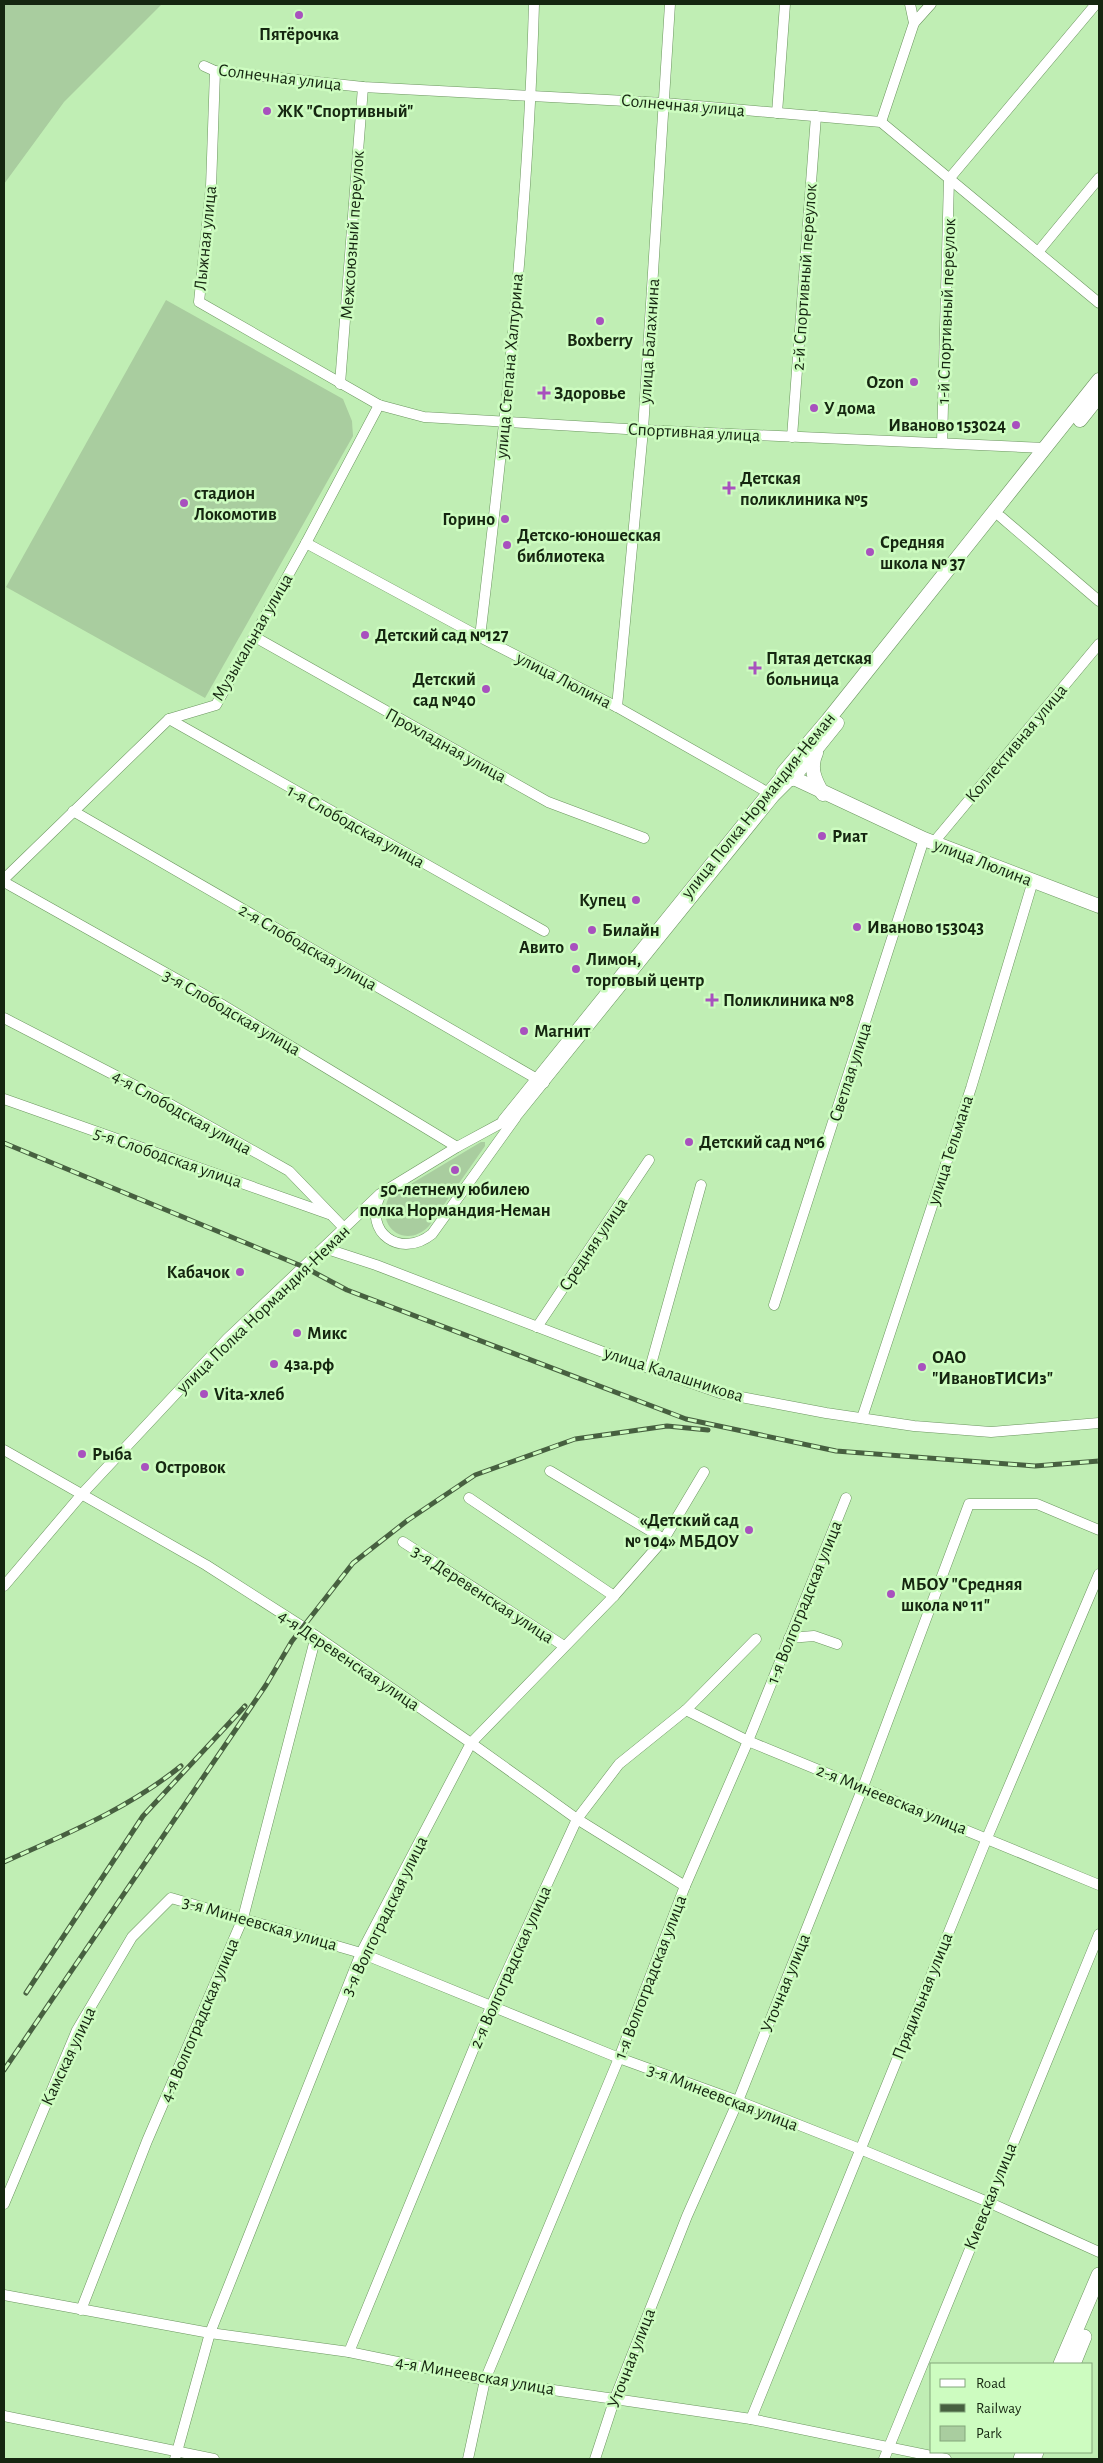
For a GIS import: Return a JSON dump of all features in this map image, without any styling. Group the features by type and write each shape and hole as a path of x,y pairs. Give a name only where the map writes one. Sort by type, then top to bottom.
{"highway":[{"path":"1061,2363 1099,2275"},
{"path":"1073,2363 1099,2301"}],"main road":[{"name":"улица Полка Нормандия-Неман","path":"784,779 818,746 1001,517 1099,380"},
{"name":"улица Полка Нормандия-Неман","path":"784,779 1049,451 1099,396"},
{"path":"818,746 812,766 814,777 823,794"},
{"name":"улица Люлина","path":"784,779 928,840 1099,906"},
{"name":"улица Люлина","path":"784,779 857,813 868,814"}],"street":[{"name":"улица Степана Халтурина","path":"480,637 505,422 532,95 534,4"},
{"name":"улица Балахнина","path":"618,707 643,430 670,4"},
{"path":"777,113 785,4"},
{"path":"910,4 914,23"},
{"path":"931,4 914,23 881,122 1099,302"},
{"path":"949,179 1096,4"},
{"name":"Солнечная улица","path":"204,66 215,71 364,87 664,103 881,122"},
{"name":"Лыжная улица","path":"215,71 211,187 199,302 340,384"},
{"name":"Межсоюзный переулок","path":"340,384 364,87"},
{"name":"2-й Спортивный переулок","path":"792,437 816,116"},
{"path":"1038,252 1099,178"},
{"name":"1-й Спортивный переулок","path":"942,443 949,179"},
{"name":"Спортивная улица","path":"340,384 379,405 424,417 643,430 942,443 1049,451"},
{"name":"Музыкальная улица","path":"4,881 73,811 169,719 216,705 255,637 379,405"},
{"path":"1001,517 1099,601"},
{"name":"улица Люлина","path":"306,543 480,637 618,707 767,792"},
{"name":"Прохладная улица","path":"255,637 548,802 644,838"},
{"name":"Коллективная улица","path":"928,840 1099,644"},
{"name":"1-я Слободская улица","path":"169,719 544,931"},
{"name":"улица Полка Нормандия-Неман","path":"4,1586 82,1494 226,1339 380,1194 457,1147 518,1114 540,1080 767,792 784,779"},
{"name":"улица Полка Нормандия-Неман","path":"488,1131 504,1119 540,1080 784,779"},
{"name":"2-я Слободская улица","path":"73,811 540,1080"},
{"name":"Светлая улица","path":"774,1305 928,840"},
{"name":"3-я Слободская улица","path":"4,881 221,1004 457,1147"},
{"name":"улица Тельмана","path":"862,1418 968,1098 1032,881"},
{"name":"4-я Слободская улица","path":"4,1018 161,1099 289,1172 344,1228"},
{"name":"5-я Слободская улица","path":"4,1099 332,1215"},
{"path":"380,1194 375,1215 377,1225 383,1235 402,1245 413,1245 423,1241 432,1234 518,1114"},
{"name":"Средняя улица","path":"537,1327 649,1160"},
{"path":"650,1368 701,1185"},
{"name":"улица Калашникова","path":"324,1248 720,1393 914,1426 990,1432 1098,1421"},
{"name":"4-я Деревенская улица","path":"4,1450 206,1565 316,1636 577,1819 685,1886"},
{"path":"550,1471 664,1539"},
{"name":"3-я Волгоградская улица","path":"176,2456 210,2332 361,1953 471,1743 614,1596 664,1539 704,1472"},
{"path":"469,1498 614,1596"},
{"name":"1-я Волгоградская улица","path":"468,2459 485,2380 619,2058 685,1886 748,1741 846,1498"},
{"name":"Уточная улица","path":"595,2459 615,2398 687,2216 738,2101 863,1787 969,1504 1037,1504 1099,1530"},
{"name":"3-я Деревенская улица","path":"403,1542 564,1646"},
{"name":"Прядильная улица","path":"751,2419 987,1838 1099,1574"},
{"name":"4-я Волгоградская улица","path":"82,2310 147,2142 243,1918 316,1636"},
{"path":"789,1638 814,1636 837,1644"},
{"name":"2-я Волгоградская улица","path":"349,2352 492,2004 577,1819 619,1764 686,1710 756,1639"},
{"name":"2-я Минеевская улица","path":"686,1710 748,1741 1099,1885"},
{"name":"3-я Минеевская улица","path":"171,1898 361,1953 492,2004 619,2058 738,2101 860,2149 988,2202 1099,2252"},
{"name":"Камская улица","path":"4,2204 77,2030 132,1937 171,1898"},
{"name":"Киевская улица","path":"884,2459 1099,1934"},
{"name":"4-я Минеевская улица","path":"4,2295 210,2332 349,2352 485,2380 751,2419 946,2459"},
{"path":"4,2416 176,2456 214,2459"}],"green space":[{"path":"4,4 162,4 64,102 4,184"},
{"name":"стадион Локомотив","path":"166,300 343,399 352,421 353,436 205,698 6,587"},
{"path":"481,1142 485,1142 485,1146 429,1226 420,1233 411,1236 395,1232 389,1226 385,1208 389,1197"}],"railway":[{"path":"4,1143 304,1267 347,1290 686,1419 836,1451 1035,1466 1099,1461"},
{"path":"4,2070 266,1685 292,1641 353,1563 408,1520 475,1475 575,1439 667,1426 708,1430"},
{"path":"26,1993 143,1816 245,1706"},
{"path":"4,1862 96,1820 140,1795 181,1766"}],"place":[{"name":"Пятёрочка","path":"299,15"},
{"name":"ЖК \"Спортивный\"","path":"267,111"},
{"name":"Boxberry","path":"600,321"},
{"name":"Ozon","path":"914,382"},
{"name":"Здоровье","path":"544,393"},
{"name":"У дома","path":"814,408"},
{"name":"Иваново 153024","path":"1016,425"},
{"name":"Детская поликлиника №5","path":"729,488"},
{"name":"стадион Локомотив","path":"184,503"},
{"name":"Горино","path":"505,519"},
{"name":"Детско-юношеская библиотека","path":"507,545"},
{"name":"Средняя школа № 37","path":"870,552"},
{"name":"Детский сад №127","path":"365,635"},
{"name":"Пятая детская больница","path":"755,668"},
{"name":"Детский сад №40","path":"486,689"},
{"name":"Риат","path":"822,836"},
{"name":"Купец","path":"636,900"},
{"name":"Иваново 153043","path":"857,927"},
{"name":"Билайн","path":"592,930"},
{"name":"Авито","path":"574,947"},
{"name":"Лимон, торговый центр","path":"576,969"},
{"name":"Поликлиника №8","path":"712,1000"},
{"name":"Магнит","path":"524,1031"},
{"name":"Детский сад №16","path":"689,1142"},
{"name":"50-летнему юбилею полка Нормандия-Неман","path":"455,1170"},
{"name":"Кабачок","path":"240,1272"},
{"name":"Микс","path":"297,1333"},
{"name":"4за.рф","path":"274,1364"},
{"name":"ОАО \"ИвановТИСИз\"","path":"922,1367"},
{"name":"Vita-хлеб","path":"204,1394"},
{"name":"Рыба","path":"82,1454"},
{"name":"Островок","path":"145,1467"},
{"name":"«Детский сад № 104» МБДОУ","path":"749,1530"},
{"name":"МБОУ \"Средняя школа № 11\"","path":"891,1594"}]}
